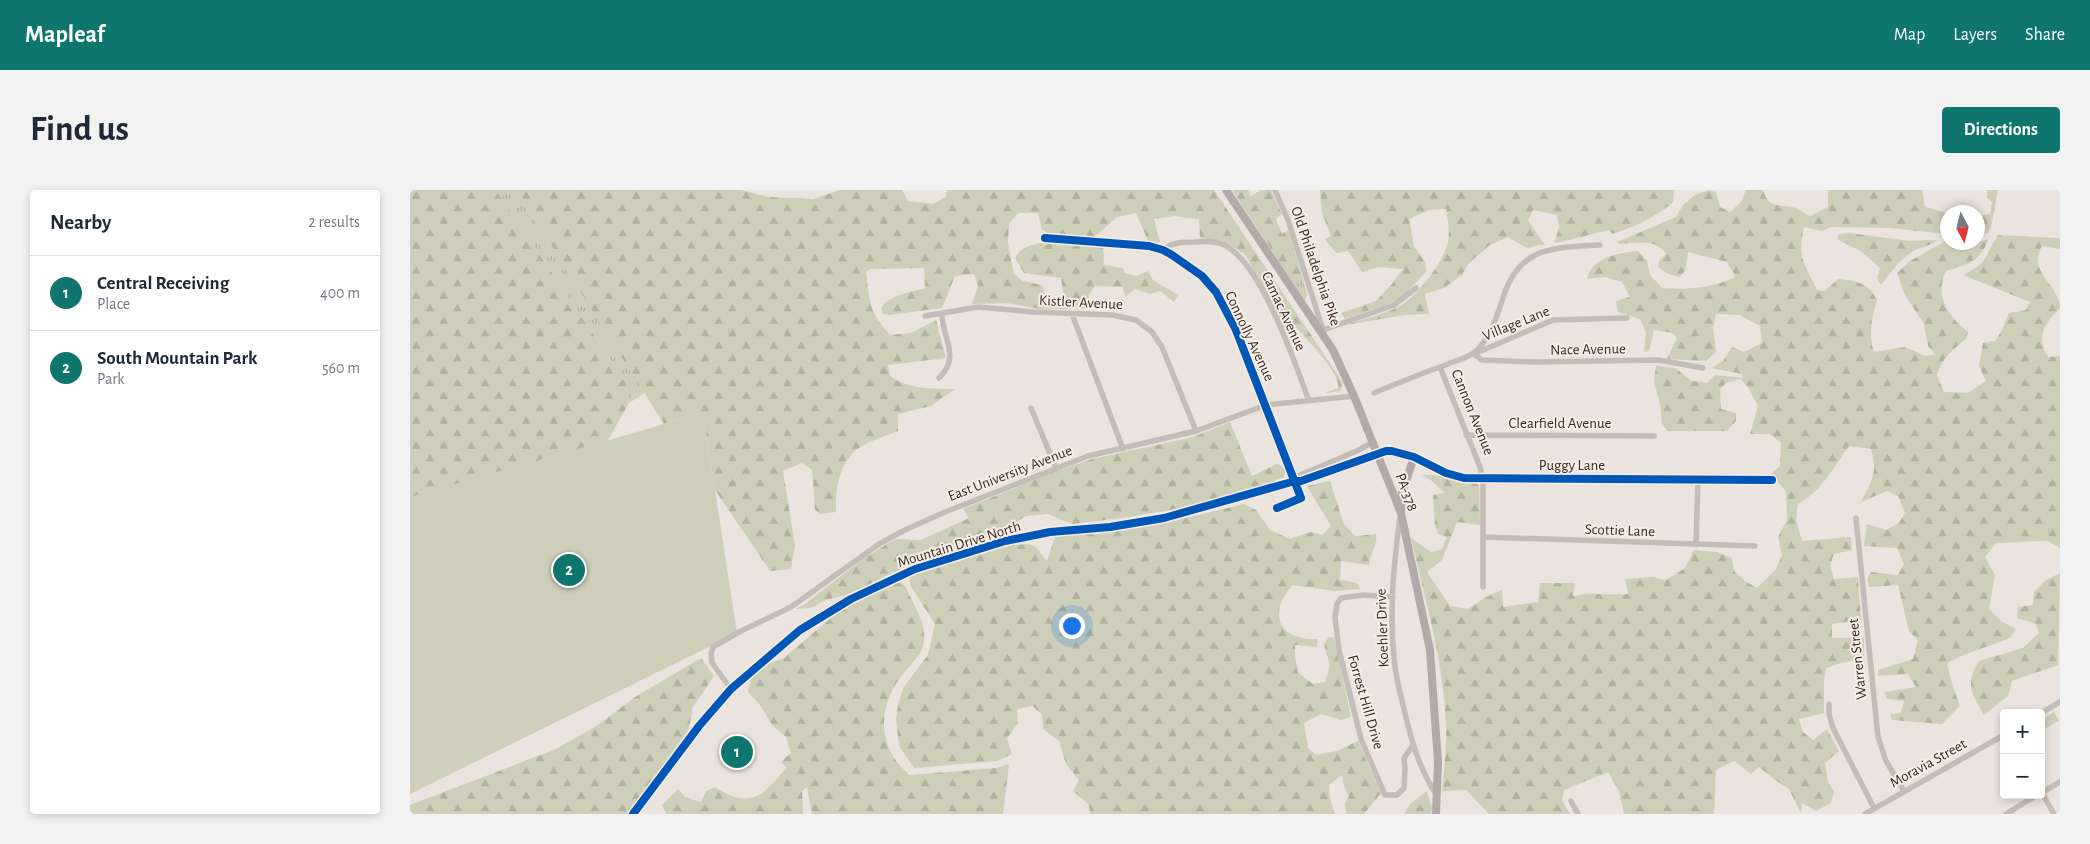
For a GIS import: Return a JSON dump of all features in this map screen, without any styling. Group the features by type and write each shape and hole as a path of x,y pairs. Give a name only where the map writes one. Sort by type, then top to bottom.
{"main road":[{"name":"PA-378","path":"1226,190 1333,350 1354,396 1401,513 1430,650 1438,762 1436,814"},
{"path":"1401,513 1402,493 1414,457"}],"street":[{"name":"Old Philadelphia Pike","path":"1275,190 1288,220 1323,330 1333,350"},
{"name":"Connolly Avenue","path":"1045,238 1142,245 1163,250 1193,268 1216,292 1236,330 1302,498 1277,508"},
{"name":"Camac Avenue","path":"1163,250 1174,244 1209,242 1226,246 1245,260 1264,293 1309,401"},
{"path":"1474,354 1489,335 1508,283 1526,260 1539,253 1558,248 1600,245"},
{"path":"1323,330 1394,305 1416,288"},
{"name":"Kistler Avenue","path":"926,316 942,314 951,310 978,307 1128,317 1147,328 1155,336 1166,354 1196,432"},
{"path":"939,378 946,370 950,359 942,314"},
{"path":"1072,314 1123,449"},
{"name":"Village Lane","path":"1374,393 1554,320 1627,318"},
{"name":"Nace Avenue","path":"1474,354 1482,360 1660,360 1704,368"},
{"name":"Cannon Avenue","path":"1440,367 1483,478 1483,588"},
{"name":"East University Avenue","path":"730,689 712,663 710,654 713,647 791,607 892,537 942,513 1092,455 1196,432 1266,406 1354,396"},
{"path":"1031,408 1056,468"},
{"name":"Clearfield Avenue","path":"1466,435 1654,436"},
{"path":"1295,481 1298,476 1359,450 1373,442"},
{"name":"Puggy Lane","path":"1378,454 1392,451 1414,457 1446,473 1464,478 1772,480"},
{"name":"Mountain Drive North","path":"633,814 699,726 730,689 789,638 851,599 914,569 1005,540 1050,532 1110,527 1164,518 1295,481 1310,479 1378,454"},
{"path":"1696,544 1698,479"},
{"name":"Koehler Drive","path":"1401,513 1393,597 1394,659 1412,745 1426,779 1436,794"},
{"name":"Warren Street","path":"1856,518 1878,738 1886,761 1904,791"},
{"name":"Scottie Lane","path":"1484,537 1755,546"},
{"name":"Forrest Hill Drive","path":"1393,597 1363,595 1341,598 1337,604 1335,628 1361,739 1385,794 1397,795 1404,788 1406,768 1404,758 1412,745"},
{"path":"2045,711 2060,702"},
{"path":"1829,704 1829,714 1833,728 1869,812"},
{"name":"Moravia Street","path":"1869,812 2000,737"},
{"path":"2045,791 2060,782"},
{"path":"2045,798 2054,814"},
{"path":"2006,814 2031,799"},
{"path":"1571,802 1578,814"}],"green space":[{"path":"410,190 496,190 627,384 629,403 608,440 616,452 410,587"},
{"path":"496,190 516,190 645,393 629,403 627,384"},
{"path":"516,190 741,190 769,197 813,199 840,190 902,190 908,201 933,204 946,197 947,190 1214,190 1343,383 1341,391 1324,393 1338,388 1329,365 1295,326 1285,331 1245,254 1223,241 1200,238 1199,219 1174,216 1154,219 1160,242 1149,243 1136,213 1117,217 1098,234 1091,237 1050,234 1042,230 1038,213 1018,213 1009,224 1008,243 1014,274 1023,281 1042,285 1047,298 1064,298 1061,278 1024,273 1015,258 1021,250 1042,243 1103,246 1104,265 1123,268 1125,273 1137,276 1148,271 1153,280 1178,295 1174,302 1160,291 1150,294 1135,289 1125,297 1123,287 1095,286 1089,295 1087,309 1039,309 1007,303 972,304 978,286 974,274 955,276 942,308 889,315 883,314 881,308 889,300 925,288 924,268 870,269 866,272 871,306 890,335 911,333 936,320 946,358 888,365 890,376 913,386 955,389 931,406 898,414 898,431 866,444 854,452 843,467 840,475 836,494 836,512 820,514 815,510 812,470 802,463 783,471 795,545 791,569 770,571 715,490 703,413 664,424"},
{"path":"1232,190 1248,190 1251,196 1261,190 1271,190 1282,214 1276,219 1282,234 1288,230 1302,275 1291,280"},
{"path":"1320,190 1674,190 1673,202 1659,213 1636,225 1612,234 1609,230 1554,243 1559,228 1557,215 1533,210 1528,220 1544,244 1527,248 1508,237 1490,245 1468,264 1462,275 1444,288 1425,294 1429,314 1404,315 1346,325 1398,307 1413,296 1428,279 1441,260 1448,243 1449,230 1446,209 1429,210 1409,219 1414,246 1425,262 1426,272 1403,296 1389,304 1345,319 1341,313 1376,301 1403,269 1379,267 1362,272 1348,251 1336,253 1325,239 1331,236 1322,213"},
{"path":"1709,190 1716,192 1720,207 1730,212 1741,202 1746,190 1763,190 1768,201 1775,205 1796,208 1810,216 1828,207 1828,191 1824,190 1922,190 1925,207 1940,211 1940,233 1890,228 1831,227 1822,231 1804,227 1801,246 1805,266 1817,290 1825,291 1838,279 1861,284 1870,289 1877,300 1871,326 1874,352 1905,347 1926,356 1935,354 1928,346 1924,324 1905,295 1897,273 1910,261 1940,244 1940,250 1983,250 1977,258 1967,264 1946,271 1943,280 1942,297 1945,305 1954,319 1968,332 1966,339 1948,355 1939,369 1937,375 1944,392 1968,393 1986,381 1979,366 1983,343 1995,341 2009,313 2026,310 2030,302 1963,275 1982,262 1998,235 2060,238 2060,249 2042,246 2038,255 2038,263 2059,300 2060,308 2046,325 2042,343 2048,357 2060,356 2060,548 2048,541 1996,543 1985,557 1995,575 1989,609 2001,621 2016,629 2010,638 1947,663 1960,706 1942,724 1892,720 1890,714 1901,713 1904,701 1887,699 1884,692 1916,687 1908,674 1878,676 1878,670 1913,659 1918,640 1909,631 1898,585 1869,587 1867,579 1871,572 1898,575 1904,564 1897,548 1864,546 1867,524 1886,530 1899,523 1905,513 1898,496 1887,491 1861,502 1873,477 1873,457 1871,449 1849,446 1814,493 1798,504 1796,520 1802,541 1851,537 1852,550 1834,554 1830,565 1834,579 1858,577 1861,620 1832,624 1832,638 1864,638 1864,659 1826,668 1824,713 1799,719 1803,732 1813,740 1827,729 1839,751 1825,763 1828,782 1834,792 1831,803 1816,811 1802,803 1801,813 1789,789 1759,767 1751,774 1734,761 1716,770 1714,814 1624,814 1619,791 1608,772 1564,790 1562,800 1570,814 1489,814 1466,790 1442,791 1446,734 1442,678 1411,538 1431,552 1442,549 1447,537 1438,534 1435,525 1433,495 1445,493 1422,475 1436,475 1475,482 1479,486 1480,525 1457,522 1442,560 1427,572 1450,606 1468,609 1486,597 1502,590 1503,607 1538,602 1540,583 1575,583 1573,596 1628,594 1625,579 1652,577 1666,580 1685,568 1694,550 1717,552 1732,558 1734,571 1745,581 1757,588 1776,569 1782,555 1778,537 1787,520 1786,492 1772,473 1780,466 1781,443 1770,434 1750,434 1758,406 1748,387 1740,379 1726,383 1720,389 1721,409 1736,413 1736,421 1727,431 1668,431 1662,424 1660,404 1654,382 1656,366 1675,368 1692,381 1707,383 1715,375 1743,378 1742,374 1711,368 1723,361 1732,347 1744,352 1762,343 1760,326 1740,315 1716,314 1713,328 1716,352 1706,361 1667,359 1677,338 1672,333 1654,330 1649,351 1644,352 1646,332 1640,319 1618,312 1616,301 1630,297 1622,282 1605,277 1587,279 1594,266 1600,261 1614,255 1638,251 1647,261 1650,275 1662,288 1700,287 1718,284 1736,277 1727,262 1688,252 1685,271 1679,277 1666,273 1658,267 1659,261 1666,254 1657,246 1645,243 1620,244 1617,242 1676,217 1683,205 1695,195"},
{"path":"1987,190 1998,190 1992,223 1988,233 1985,234 1985,215 1990,214 1992,202 1987,198"},
{"path":"1849,233 1910,241 1938,240 1933,244 1910,253 1896,266 1881,285 1877,278 1880,268 1862,252 1837,239 1839,234"},
{"path":"1302,275 1307,295 1305,301 1291,280"},
{"path":"703,413 737,633 410,794 410,497"},
{"path":"1230,422 1252,476 1277,464 1287,469 1284,477 1250,491 1206,504 1129,517 1072,524 1048,514 1026,516 977,542 920,560 849,594 826,600 810,608 795,609 805,604 863,559 895,539 921,540 969,518 963,509 1054,472 1092,459 1193,437"},
{"path":"1330,481 1344,524 1355,536 1376,534 1376,542 1369,565 1341,561 1340,580 1357,583 1360,589 1335,591 1292,585 1281,603 1279,615 1280,622 1289,633 1302,638 1318,639 1317,647 1295,645 1298,673 1313,684 1325,682 1330,666 1325,643 1329,637 1334,638 1351,717 1341,720 1321,714 1304,723 1308,748 1316,755 1337,751 1358,741 1381,793 1364,814 1346,814 1345,803 1349,796 1344,786 1342,775 1329,785 1330,799 1335,814 1090,814 1089,805 1073,791 1079,780 1066,764 1059,741 1043,729 1042,714 1032,706 1017,709 1018,723 1007,738 1012,754 997,761 914,768 899,746 896,720 903,688 928,655 935,624 910,585 909,576 1010,545 1025,544 1034,546 1047,561 1055,537 1121,530 1170,522 1244,504 1256,510 1270,530 1290,539 1311,532 1322,535 1331,526 1307,486"},
{"path":"2060,573 2058,665 2012,681 2008,696 1984,715 1971,688 1972,676 1979,661 2023,648 2039,633 2036,624 2017,618 2018,607 2033,605 2034,592 2046,580"},
{"path":"891,583 902,583 906,587 921,620 924,641 922,650 897,682 887,703 884,725 888,747 909,775 996,768 1009,764 1003,814 812,814 807,787 802,791 803,814 666,814 662,805 678,789 685,797 701,802 706,791 715,787 737,798 747,799 755,797 770,786 786,768 781,762 791,753 786,737 772,725 761,706 748,692 751,677 766,664 784,658 833,616 862,597"},
{"path":"701,658 714,676 693,707 689,728 669,761 627,814 410,814 410,805 556,749 598,725 635,697"},
{"path":"2054,712 2059,721 2045,728 2045,718"},
{"path":"1427,791 1432,809 1431,814 1404,814 1410,804"}],"cycle path":[{"path":"1045,238 1149,246 1163,250 1202,276 1216,292 1236,330 1301,498 1277,508"},
{"path":"633,814 699,726 731,689 800,630 851,599 915,569 1005,541 1050,532 1110,527 1164,518 1295,481 1301,481 1386,451 1414,457 1446,473 1464,478 1772,480"}],"place":[{"name":"South Mountain Park","path":"569,570"},
{"name":"Central Receiving","path":"737,752"}]}
